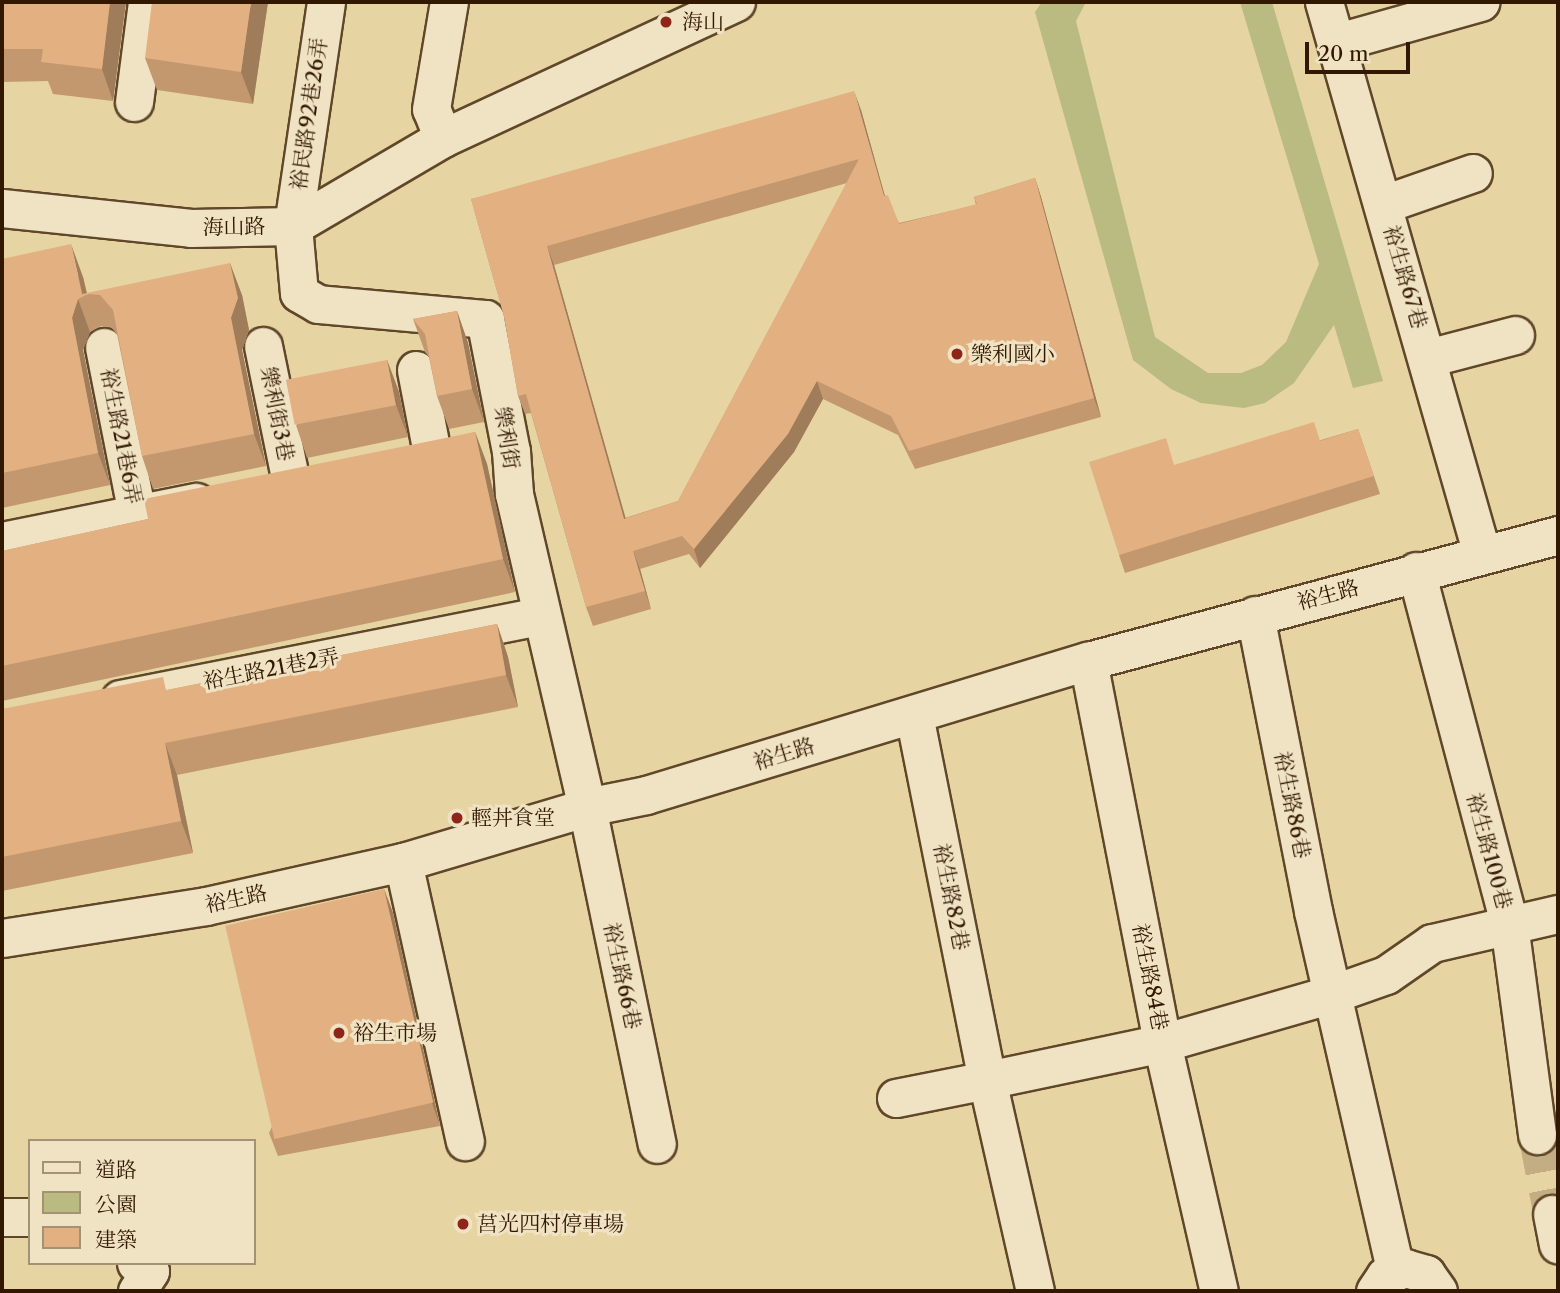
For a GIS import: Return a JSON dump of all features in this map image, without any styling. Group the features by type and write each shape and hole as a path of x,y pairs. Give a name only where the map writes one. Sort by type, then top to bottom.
{"street":[{"path":"134,102 147,2"},
{"name":"裕民路92巷26弄","path":"293,226 326,2"},
{"path":"443,138 431,109 449,2"},
{"name":"海山路","path":"2,208 191,228 293,226 443,138 736,2"},
{"name":"裕生路67巷","path":"1324,2 1338,42 1482,554"},
{"path":"1338,42 1480,2"},
{"path":"1384,204 1473,173"},
{"name":"樂利街","path":"293,226 299,293 318,304 485,319 509,438 514,494 587,807"},
{"path":"1428,358 1515,335"},
{"name":"樂利街3巷","path":"263,346 290,482"},
{"name":"裕生路21巷6弄","path":"2,541 137,513 104,347"},
{"path":"416,370 432,453"},
{"path":"394,461 509,438"},
{"name":"樂利街3巷","path":"137,513 329,474"},
{"name":"裕生路","path":"2,938 206,906 403,862 587,807 646,795 1088,661 1416,571 1558,539"},
{"name":"裕生路100巷","path":"1416,571 1509,923 1537,1135"},
{"name":"裕生路86巷","path":"1255,615 1332,994 1385,1281"},
{"name":"裕生路21巷2弄","path":"83,706 541,616"},
{"name":"裕生路84巷","path":"1088,661 1163,1043 1220,1291"},
{"name":"裕生路82巷","path":"914,715 987,1080 1035,1291"},
{"name":"裕生路66巷","path":"587,807 657,1144"},
{"path":"403,862 465,1141"},
{"path":"896,1098 1163,1043 1332,994 1386,975 1432,943 1509,923 1558,914"},
{"path":"2,1217 28,1217"},
{"path":"1385,1281 1405,1268 1426,1274 1438,1291"}],"green space":[{"path":"1042,2 1086,2 1076,21 1155,337 1208,373 1241,373 1262,365 1286,342 1319,264 1240,2 1272,2 1383,381 1353,388 1334,325 1294,383 1265,403 1244,408 1201,403 1171,389 1133,360 1035,12"}],"building":[{"path":"2,2 110,2 102,69 41,62 43,49 2,49"},
{"path":"152,2 251,2 241,72 145,58"},
{"path":"854,91 884,196 888,195 899,224 977,204 974,197 1035,178 1094,398 909,451 891,416 817,381 788,434 694,549 682,536 633,551 645,591 586,607 526,394 518,396 504,316 471,199","holes":["859,159 678,501 624,519 547,246"]},
{"path":"71,244 82,294 230,263 238,298 231,318 254,434 142,456 113,310 100,295 89,294 78,299 72,318 98,453 2,473 2,259"},
{"path":"457,311 472,389 437,396 425,334 413,319"},
{"path":"387,360 396,405 295,425 286,380"},
{"path":"1314,422 1320,441 1358,429 1374,476 1119,555 1089,462 1166,438 1174,465"},
{"path":"475,432 503,559 2,666 2,551 148,519 144,499"},
{"path":"497,624 506,675 165,743 181,821 2,857 2,709 163,677 166,690"},
{"name":"裕生市場","path":"384,889 433,1102 274,1139 225,926"}],"tunnel":[{"path":"1537,1135 1552,1214"}],"place":[{"name":"海山","path":"666,22"},
{"name":"樂利國小","path":"957,354"},
{"name":"輕丼食堂","path":"457,818"},
{"name":"裕生市場","path":"339,1033"},
{"name":"莒光四村停車場","path":"463,1224"}]}
